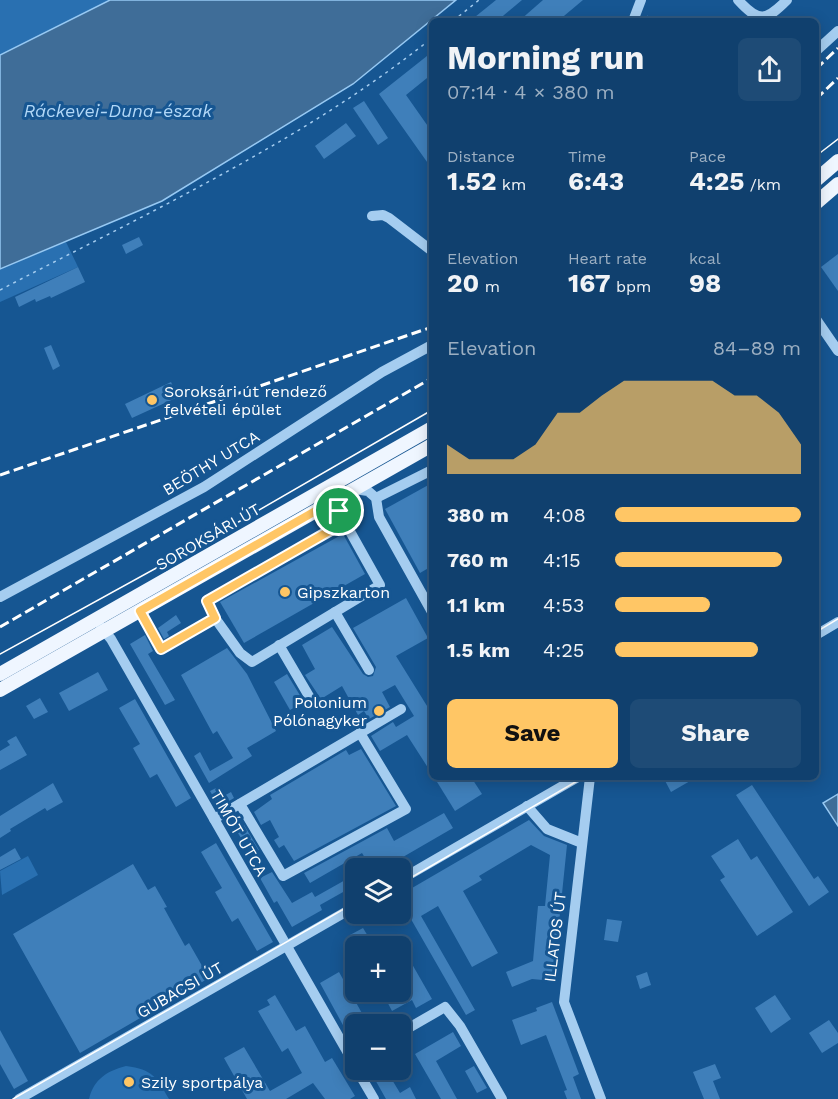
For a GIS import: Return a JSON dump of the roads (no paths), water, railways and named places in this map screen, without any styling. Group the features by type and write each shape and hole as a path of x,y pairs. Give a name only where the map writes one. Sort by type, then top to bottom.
{"main road":[{"path":"819,177 838,161"},
{"path":"819,200 838,184"},
{"name":"SOROKSÁRI ÚT","path":"0,674 429,430"},
{"name":"SOROKSÁRI ÚT","path":"0,690 429,447"}],"street":[{"path":"634,18 641,0"},
{"path":"738,0 750,13 759,17 773,14 787,0"},
{"path":"819,48 838,31"},
{"path":"372,216 383,215 389,218 429,249"},
{"path":"819,323 838,351"},
{"name":"BEÖTHY UTCA","path":"0,597 204,487 382,372 429,347"},
{"path":"376,498 429,472"},
{"path":"354,489 368,491 376,498 379,518 429,607"},
{"path":"333,501 345,522 380,585 252,662 240,653 215,618 207,601 345,522"},
{"path":"140,611 161,649 215,618"},
{"path":"335,612 369,670"},
{"path":"819,632 838,622"},
{"path":"87,624 98,625 106,631"},
{"name":"TIMÓT UTCA","path":"106,631 345,1046"},
{"path":"279,645 313,703"},
{"path":"214,819 401,709"},
{"path":"240,804 283,876 406,809 360,733"},
{"path":"411,874 573,780"},
{"name":"ILLATOS ÚT","path":"590,780 564,1002 601,1099"},
{"path":"527,806 548,829 582,843"},
{"name":"GUBACSI ÚT","path":"19,1099 345,912"},
{"path":"411,1027 445,1007 460,1026 501,1099"},
{"name":"TIMÓT UTCA","path":"364,1080 374,1099"}],"water":[{"name":"Ráckevei-Duna-észak","path":"110,0 456,0 434,18 429,18 429,22 353,84 162,201 0,269 0,55"},
{"path":"838,794 838,826 823,803"}],"tram line":[{"path":"819,154 838,139"},
{"path":"0,654 209,539 429,412"},
{"path":"819,630 838,619"},
{"path":"411,878 579,780"},
{"path":"13,1099 345,908"}],"railway":[{"path":"819,66 838,48"},
{"path":"819,96 838,78"},
{"path":"0,475 429,328"},
{"path":"0,627 429,380"}],"place":[{"name":"Soroksári út rendező felvételi épület","path":"152,400"},
{"name":"Gipszkarton","path":"285,592"},
{"name":"Polonium Pólónagyker","path":"379,711"},
{"name":"Szily sportpálya","path":"129,1082"}]}
